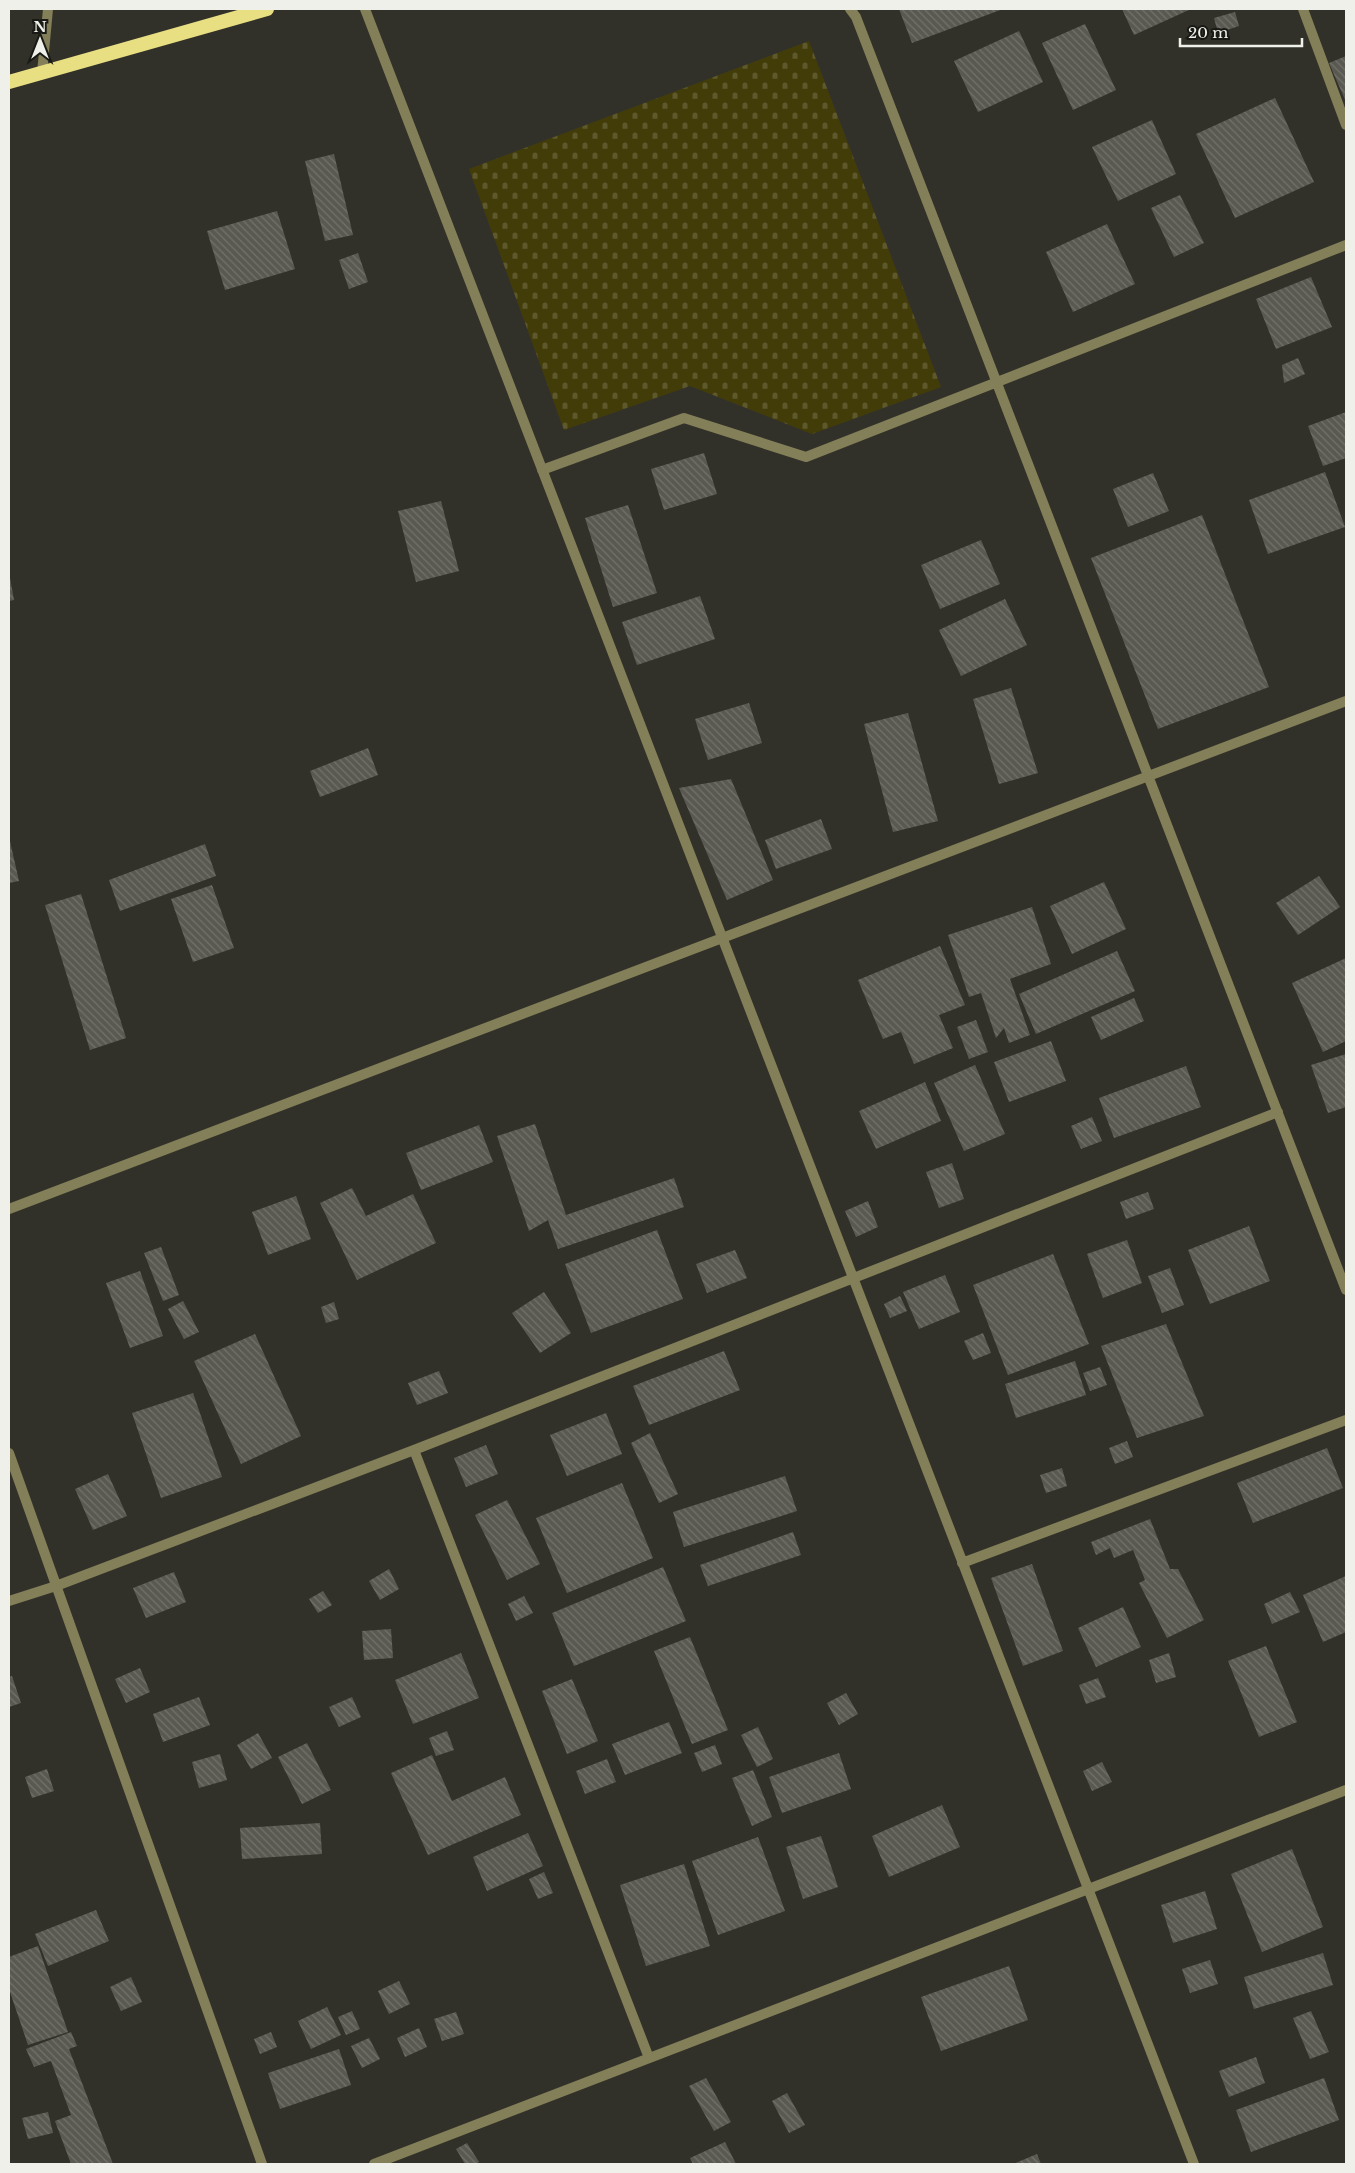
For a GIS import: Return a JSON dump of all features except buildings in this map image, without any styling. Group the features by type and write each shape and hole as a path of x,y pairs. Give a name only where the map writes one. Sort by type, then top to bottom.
{"highway":[{"path":"9,82 267,9"}],"street":[{"path":"42,73 48,9"},
{"path":"365,9 1194,2164"},
{"path":"850,9 856,17 1346,1290"},
{"path":"1303,9 1346,125"},
{"path":"542,470 684,418 806,458 1346,245"},
{"path":"9,1209 1346,701"},
{"path":"9,1601 56,1586 414,1450 1278,1112"},
{"path":"962,1563 1346,1420"},
{"path":"414,1450 649,2058"},
{"path":"9,1453 262,2164"},
{"path":"374,2164 1346,1790"}],"green space":[{"path":"809,41 941,387 812,434 690,386 564,430 469,169"}]}
